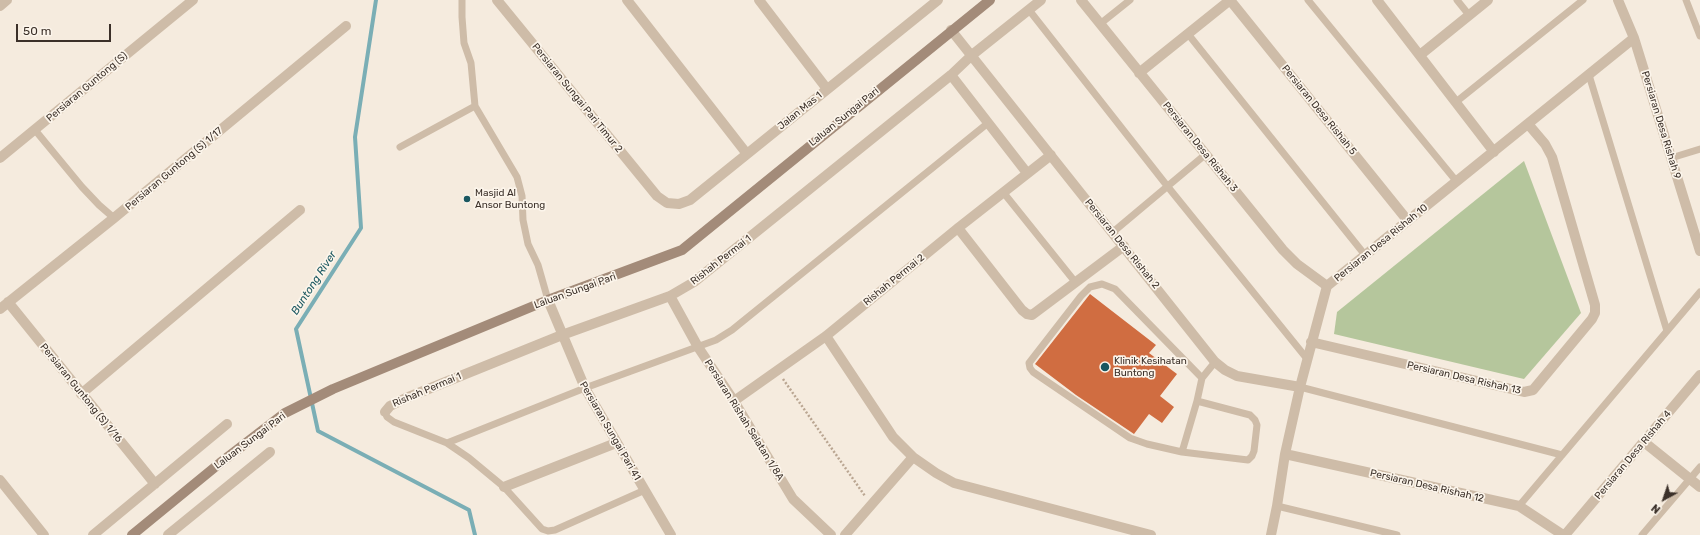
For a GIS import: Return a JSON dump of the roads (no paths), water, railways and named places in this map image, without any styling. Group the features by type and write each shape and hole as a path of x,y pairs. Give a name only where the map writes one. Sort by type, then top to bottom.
{"main road":[{"name":"Laluan Sungai Pari","path":"132,535 220,463 285,413 333,389 548,300 682,250 951,30 990,0"}],"street":[{"path":"0,6 8,0"},
{"name":"Persiaran Guntong (S)","path":"0,158 193,0"},
{"name":"Persiaran Sungai Pari Timur 2","path":"497,0 657,196"},
{"path":"627,0 747,154"},
{"path":"760,0 827,90"},
{"name":"Rishah Permai 1","path":"386,412 390,406 406,398 562,335 670,296 694,282 951,75 972,55 1041,0"},
{"name":"Persiaran Desa Rishah 3","path":"1081,0 1283,250 1297,264 1327,286"},
{"path":"1139,72 1230,0"},
{"name":"Persiaran Desa Rishah 5","path":"1230,0 1408,221"},
{"path":"1377,0 1494,152"},
{"path":"1420,55 1488,0"},
{"name":"Persiaran Desa Rishah 9","path":"1618,0 1634,38 1700,252"},
{"name":"Jalan Mas 1","path":"657,196 667,203 679,204 690,200 827,90 934,1"},
{"name":"Persiaran Guntong (S) 1/17","path":"4,306 114,218 346,26"},
{"name":"Persiaran Desa Rishah 2","path":"951,30 1215,362 1225,370 1237,376 1300,387"},
{"name":"Persiaran Desa Rishah 10","path":"1270,535 1277,506 1285,454 1300,387 1327,286 1634,38"},
{"path":"951,75 1027,173"},
{"name":"Persiaran Desa Rishah 13","path":"1311,342 1524,392 1533,390 1592,319 1595,313 1595,305 1552,157 1545,144 1528,124"},
{"name":"Rishah Permai 2","path":"734,401 826,336 958,228 1051,155"},
{"path":"81,394 300,210"},
{"path":"958,228 1027,314 1032,315 1124,246"},
{"name":"Persiaran Rishah Selatan 1/8A","path":"670,296 698,347 734,401 793,499 831,535"},
{"name":"Persiaran Sungai Pari 41","path":"548,300 585,388 671,535"},
{"name":"Persiaran Guntong (S) 1/16","path":"4,306 81,394 155,484"},
{"path":"826,336 893,437 914,457 936,473 954,483 1151,535"},
{"name":"Persiaran Desa Rishah 4","path":"1564,535 1700,375"},
{"path":"93,535 228,424"},
{"path":"1644,442 1700,487"},
{"path":"504,487 616,443"},
{"path":"168,535 270,452"},
{"name":"Persiaran Desa Rishah 12","path":"1285,454 1519,506 1564,535"},
{"path":"845,535 914,457"},
{"path":"0,480 44,535"}],"lane":[{"path":"462,0 464,43 471,64 476,106 516,177 522,196 523,220 528,244 538,265 548,300"},
{"path":"1100,24 1130,0"},
{"path":"1308,0 1457,182"},
{"path":"1457,0 1469,15"},
{"path":"1456,102 1583,0"},
{"path":"1686,0 1700,36"},
{"path":"1029,10 1168,187 1308,360"},
{"path":"1188,34 1365,255"},
{"path":"1589,75 1667,331"},
{"path":"400,147 476,106"},
{"path":"448,443 585,388 716,340 732,330 988,123"},
{"path":"35,130 95,201 114,218"},
{"path":"1671,158 1700,149"},
{"path":"1113,232 1206,154"},
{"path":"1003,192 1076,282"},
{"path":"1197,401 1250,415 1255,420 1257,426 1254,451 1248,460 1182,452 1146,444 1130,438 1033,372 1029,363 1090,286 1102,284 1115,289 1202,378"},
{"path":"1519,506 1700,292"},
{"path":"1182,452 1202,378 1215,362"},
{"path":"1300,387 1562,456"},
{"path":"386,412 387,417 398,424 448,443 469,458 504,487 542,529 548,531 645,490"},
{"path":"1642,535 1700,467"},
{"path":"1277,506 1397,535"}],"waterway":[{"name":"Buntong River","path":"376,0 355,137 361,228 296,329 318,431 469,510 475,535"}],"place":[{"name":"Masjid Al Ansor Buntong","path":"467,199"},
{"name":"Klinik Kesihatan Buntong","path":"1105,367"}]}
